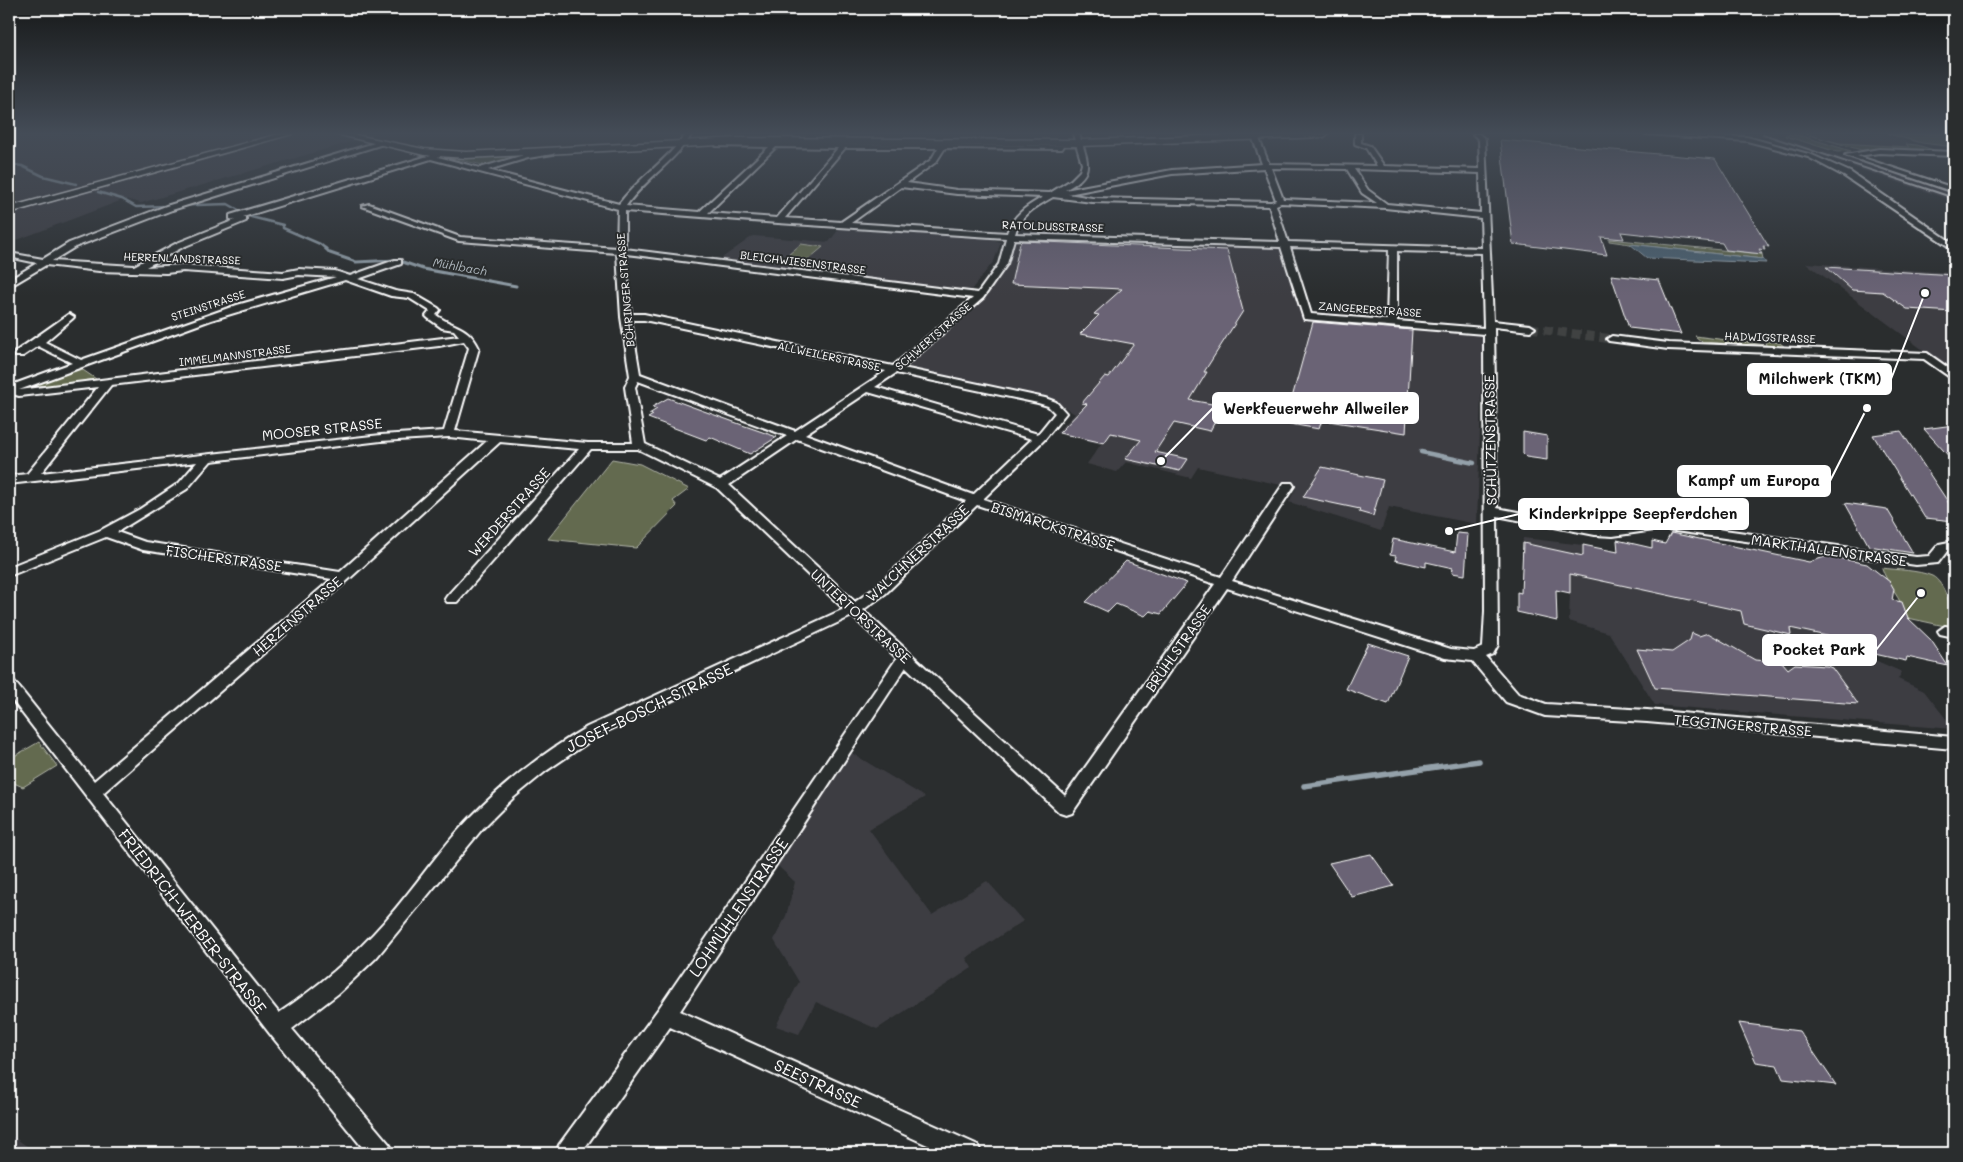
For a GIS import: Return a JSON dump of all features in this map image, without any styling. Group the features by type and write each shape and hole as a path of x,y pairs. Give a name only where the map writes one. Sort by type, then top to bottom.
{"main road":[{"path":"9,210 89,188"}],"street":[{"path":"9,284 72,245 168,208 233,188"},
{"path":"136,269 180,245 243,219 233,217 326,188"},
{"path":"545,188 620,209 637,188"},
{"path":"701,215 729,188"},
{"path":"778,221 806,188"},
{"path":"842,225 879,201 881,196 896,188"},
{"path":"927,188 957,192 1053,195 1092,200 1385,206 1484,216"},
{"name":"SCHWERTSTRASSE","path":"721,485 793,435 894,370 980,296 1003,264 1014,224 1022,214 1037,202 1064,188"},
{"path":"1053,195 1085,188"},
{"name":"ZANGERERSTRASSE","path":"1272,188 1286,245 1307,317 1392,324 1488,327"},
{"path":"1363,188 1385,206"},
{"name":"SCHÜTZENSTRASSE","path":"1476,656 1484,653 1491,644 1488,327 1483,188"},
{"path":"1865,188 1954,248"},
{"name":"BLEICHWIESENSTRASSE","path":"366,206 459,239 622,252 980,296"},
{"name":"RATOLDUSSTRASSE","path":"620,209 1010,236 1486,252"},
{"name":"BÖHRINGER STRASSE","path":"620,209 619,221 626,318 635,376 630,387 636,439 640,446"},
{"path":"1392,324 1393,249"},
{"name":"HERRENLANDSTRASSE","path":"9,255 42,262 136,269 200,269 283,274 319,272 347,278 394,294 411,296 435,310 431,316 445,326 457,328 464,338"},
{"name":"STEINSTRASSE","path":"9,389 82,364 126,346 237,309 398,262"},
{"path":"19,354 38,342 69,317"},
{"name":"ALLWEILERSTRASSE","path":"626,318 644,317 1041,400 1059,409"},
{"path":"1488,327 1530,328"},
{"path":"449,434 474,348 471,342 464,338"},
{"name":"IMMELMANNSTRASSE","path":"9,389 19,393 464,338"},
{"name":"HADWIGSTRASSE","path":"1612,339 1668,346 1927,356 1954,377"},
{"path":"38,342 82,364"},
{"name":"BISMARCKSTRASSE","path":"635,376 974,500 1450,654 1476,656"},
{"path":"31,477 107,383"},
{"path":"866,388 1040,438"},
{"name":"WALCHNERSTRASSE","path":"853,610 880,591 1040,438 1061,414 1059,409"},
{"name":"MOOSER STRASSE","path":"9,480 381,438 449,434 588,446 640,446"},
{"name":"HERZENSTRASSE","path":"94,791 343,577 497,438"},
{"name":"WERDERSTRASSE","path":"452,599 588,446"},
{"name":"UNTERTORSTRASSE","path":"640,446 721,485 1066,808"},
{"path":"9,572 106,533 184,486 209,456"},
{"name":"BRÜHLSTRASSE","path":"1066,808 1224,582 1288,486"},
{"name":"MARKTHALLENSTRASSE","path":"1491,510 1595,531 1613,532 1661,525 1916,561 1933,560 1944,547 1954,545"},
{"name":"FISCHERSTRASSE","path":"106,533 143,546 343,577"},
{"name":"JOSEF-BOSCH-STRASSE","path":"277,1027 308,1007 351,971 382,939 462,839 507,793 562,749 593,731 853,610"},
{"name":"TEGGINGERSTRASSE","path":"1476,656 1512,698 1533,706 1572,713 1647,716 1954,743"},
{"name":"LOHMÜHLENSTRASSE","path":"567,1153 666,1015 906,657"},
{"name":"FRIEDRICH-WERBER-STRASSE","path":"9,685 94,791 124,835 277,1027 382,1153"},
{"name":"SEESTRASSE","path":"666,1015 970,1153"}],"shaded area":[{"path":"9,188 192,188 141,203 125,199 9,243"},
{"path":"1916,188 1939,188 1954,193 1954,201"},
{"path":"839,229 989,238 1001,242 994,261 971,290 719,260 753,236 829,242"},
{"path":"1015,239 1284,246 1305,318 1483,333 1477,524 1389,507 1381,531 1289,502 1296,488 1198,467 1191,478 1126,462 1117,472 1087,464 1101,444 1056,433 1075,414 1050,398 908,367 982,298 1006,264"},
{"path":"1806,263 1954,273 1954,364 1942,364"},
{"path":"1523,538 1583,545 1583,577 1741,611 1744,624 1791,635 1790,628 1850,641 1852,650 1902,672 1898,679 1924,691 1954,729 1655,705 1609,633 1569,621 1570,593 1521,582"},
{"path":"850,752 925,797 869,829 932,915 987,881 1023,921 966,958 972,968 877,1029 816,1002 799,1034 776,1026 799,982 774,940 786,916 795,882 778,866"},
{"path":"9,1134 37,1153 9,1153"}],"green space":[{"path":"1609,239 1762,254 1763,259 1630,244 1609,241"},
{"path":"801,244 823,247 804,263 782,260"},
{"path":"1695,336 1766,345 1765,341 1780,343 1785,347 1702,342"},
{"path":"77,366 99,381 28,389 22,387"},
{"path":"612,459 640,464 689,489 673,501 677,506 636,548 548,539"},
{"path":"1882,568 1920,572 1937,579 1948,599 1954,628 1908,618"},
{"path":"39,742 57,766 23,787 9,781 9,759"}],"water":[{"path":"1630,244 1763,259 1766,263 1647,258"}],"building":[{"path":"1506,188 1733,188 1769,247 1763,246 1765,250 1759,249 1762,254 1726,250 1722,243 1621,232 1624,239 1601,237 1607,255 1513,244"},
{"path":"1022,241 1227,250 1243,311 1204,372 1207,372 1190,400 1223,406 1210,431 1174,423 1155,452 1188,459 1180,471 1125,459 1141,440 1111,433 1104,443 1059,433 1087,404 1082,403 1105,376 1109,377 1134,344 1080,334 1099,315 1094,314 1122,289 1011,284"},
{"path":"1826,267 1954,275 1954,312 1907,309 1883,292 1852,290"},
{"path":"1611,275 1659,280 1681,334 1629,328"},
{"path":"1313,322 1412,330 1406,433 1322,420 1319,429 1285,423"},
{"path":"668,398 777,437 750,454 710,437 706,440 648,418 653,415 649,414 657,409 652,407"},
{"path":"1954,425 1954,462 1924,429"},
{"path":"1901,431 1954,511 1954,521 1925,518 1873,435"},
{"path":"1523,432 1547,436 1547,460 1526,457 1523,454"},
{"path":"1322,467 1383,480 1373,516 1359,512 1360,509 1303,497"},
{"path":"1845,503 1887,509 1913,553 1869,546"},
{"path":"1457,533 1468,534 1465,575 1452,573 1453,568 1426,562 1426,567 1395,560 1396,556 1390,555 1393,539 1455,552"},
{"path":"1671,533 1809,562 1828,556 1867,564 1890,582 1894,589 1892,600 1902,602 1908,618 1931,640 1948,666 1907,657 1906,661 1852,649 1850,641 1790,628 1791,635 1744,624 1741,611 1570,574 1570,593 1556,590 1557,621 1517,612 1517,592 1521,593 1523,543 1583,556 1583,545 1618,552 1617,540 1652,548 1652,541 1665,544"},
{"path":"1126,561 1187,583 1161,614 1150,611 1145,616 1116,604 1108,612 1086,602"},
{"path":"1692,633 1699,636 1708,633 1755,660 1782,662 1788,669 1795,664 1832,668 1858,704 1655,688 1637,649 1672,652 1690,640"},
{"path":"1368,643 1408,656 1388,704 1346,689"},
{"path":"1371,854 1394,886 1352,897 1329,863"},
{"path":"1739,1023 1799,1031 1836,1085 1783,1079 1777,1065 1756,1062"}],"waterway":[{"name":"Mühlbach","path":"98,192 122,199 136,207 228,204 251,217 283,225 283,228 320,244 326,249"},
{"name":"Mühlbach","path":"326,249 330,253 356,262 397,260 423,269 516,286"},
{"name":"Mühlbach","path":"1421,452 1474,463"},
{"path":"1304,786 1479,761"}],"tunnel":[{"path":"1530,328 1612,339"}],"railway":[{"path":"1925,188 1954,198"}],"place":[{"name":"Milchwerk (TKM)","path":"1925,293"},
{"name":"Kampf um Europa","path":"1867,408"},
{"name":"Werkfeuerwehr Allweiler","path":"1161,461"},
{"name":"Kinderkrippe Seepferdchen","path":"1449,531"},
{"name":"Pocket Park","path":"1921,593"}]}
